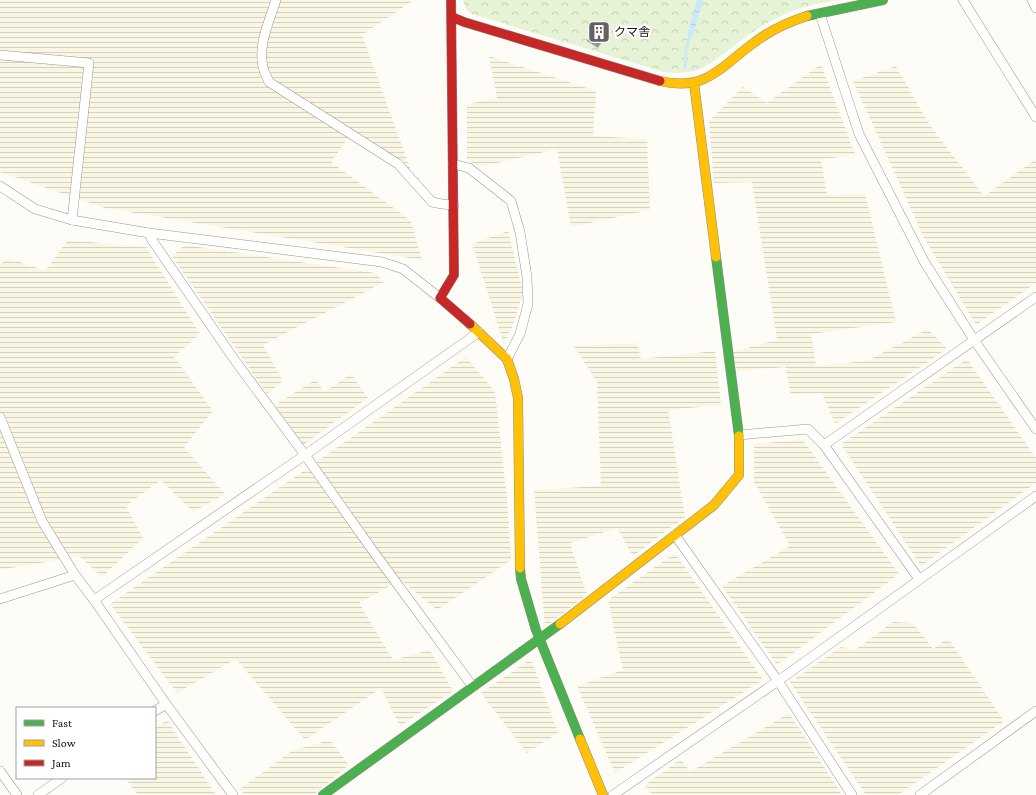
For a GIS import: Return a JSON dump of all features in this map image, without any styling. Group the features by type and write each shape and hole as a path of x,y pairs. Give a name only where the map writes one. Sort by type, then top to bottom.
{"street":[{"path":"276,0 264,37 261,52 263,69 269,82 398,164 432,202 454,205"},
{"path":"440,298 454,275 451,0"},
{"path":"452,16 464,22 673,84 694,83 706,79 717,73 754,43 772,31 799,19 883,0"},
{"path":"963,0 1036,117"},
{"path":"1032,0 1036,8"},
{"path":"820,14 859,134 925,263 974,340 1036,429"},
{"path":"0,55 89,63 72,220"},
{"path":"323,795 540,639 714,505 739,475 739,435 694,83"},
{"path":"453,164 469,168 511,201 520,232 527,277 528,304 520,334 507,359"},
{"path":"0,186 35,208 72,220 149,233 382,262 403,270 440,298 507,359 514,378 518,398 521,579 536,630 603,795"},
{"path":"149,233 152,240 214,332 473,686"},
{"path":"824,445 1036,297"},
{"path":"94,600 305,455 479,332"},
{"path":"0,417 42,521 76,575 166,704 233,795"},
{"path":"739,435 808,430 824,445 919,579"},
{"path":"613,795 778,681 1036,496"},
{"path":"675,535 778,681 852,795"},
{"path":"0,599 76,575"},
{"path":"156,710 166,704"},
{"path":"920,795 1036,711"},
{"path":"0,772 16,795"},
{"path":"38,795 61,779"}],"shaded area":[{"path":"0,0 414,0 362,35 414,179 350,135 331,162 411,221 422,260 105,208 0,172"},
{"path":"489,56 596,91 593,136 647,139 650,210 571,227 557,149 480,167 467,160 467,104 497,98"},
{"path":"821,64 855,154 821,160 827,195 865,194 896,322 811,334 816,366 867,361 928,329 947,349 835,424 822,393 791,394 785,367 737,371 733,352 777,340 752,182 714,183 709,121 743,87 767,103"},
{"path":"896,66 929,124 984,196 1036,159 1036,283 976,325 923,236 853,81"},
{"path":"508,231 523,292 514,322 504,344 472,244"},
{"path":"68,240 146,247 200,334 174,357 213,411 184,447 225,494 193,512 161,480 126,506 143,538 102,577 79,556 0,570 0,264 9,258 45,271"},
{"path":"185,245 375,273 384,282 263,345 283,381 267,394 172,256"},
{"path":"637,343 641,359 715,351 721,405 668,410 685,517 633,556 617,528 570,543 587,595 545,627 534,490 601,486 597,382 574,346"},
{"path":"466,357 495,392 507,499 511,560 437,610 401,580 359,603 393,660 430,650 453,691 400,726 381,688 305,740 236,659 177,693 110,604"},
{"path":"967,359 1036,458 1036,483 921,566 841,444"},
{"path":"351,374 368,398 303,445 275,405 316,379 324,392"},
{"path":"803,440 899,574 777,665 722,586 790,546 754,482 754,444"},
{"path":"675,553 763,680 615,773 577,686 623,670 608,600"},
{"path":"893,622 913,623 933,649 948,638 1004,721 898,795 866,795 790,682 841,647 855,650"},
{"path":"531,659 558,733 527,753 481,693"},
{"path":"789,713 842,795 652,795 645,785 681,759 690,772"},
{"path":"167,720 216,795 138,795 126,779 156,779 156,727"},
{"path":"330,740 349,765 313,795 244,795 240,789 292,751"}],"green space":[{"path":"463,0 840,0 806,6 782,15 752,32 708,65 700,69 684,73 675,73 664,72 472,14 466,9"}],"water":[{"path":"697,0 703,0 693,35 687,35"}],"building":[{"name":"クマ舎","path":"597,21 610,29 598,48 587,41 590,36 588,35"}],"waterway":[{"path":"685,68 686,49 691,33"}],"traffic: fast":[{"path":"807,16 883,0"},
{"path":"716,257 739,436"},
{"path":"520,568 521,579 536,630 580,739"},
{"path":"323,795 560,624"}],"traffic: slow":[{"path":"660,81 690,83 702,80 722,68 773,30 807,16"},
{"path":"694,83 716,257"},
{"path":"470,324 507,359 514,379 518,398 520,568"},
{"path":"560,624 714,505 739,475 739,436"},
{"path":"580,739 603,795"}],"traffic: jam":[{"path":"451,0 454,275 440,298 470,324"},
{"path":"452,17 464,22 660,81"}],"place":[{"name":"クマ舎","path":"599,32"}]}
